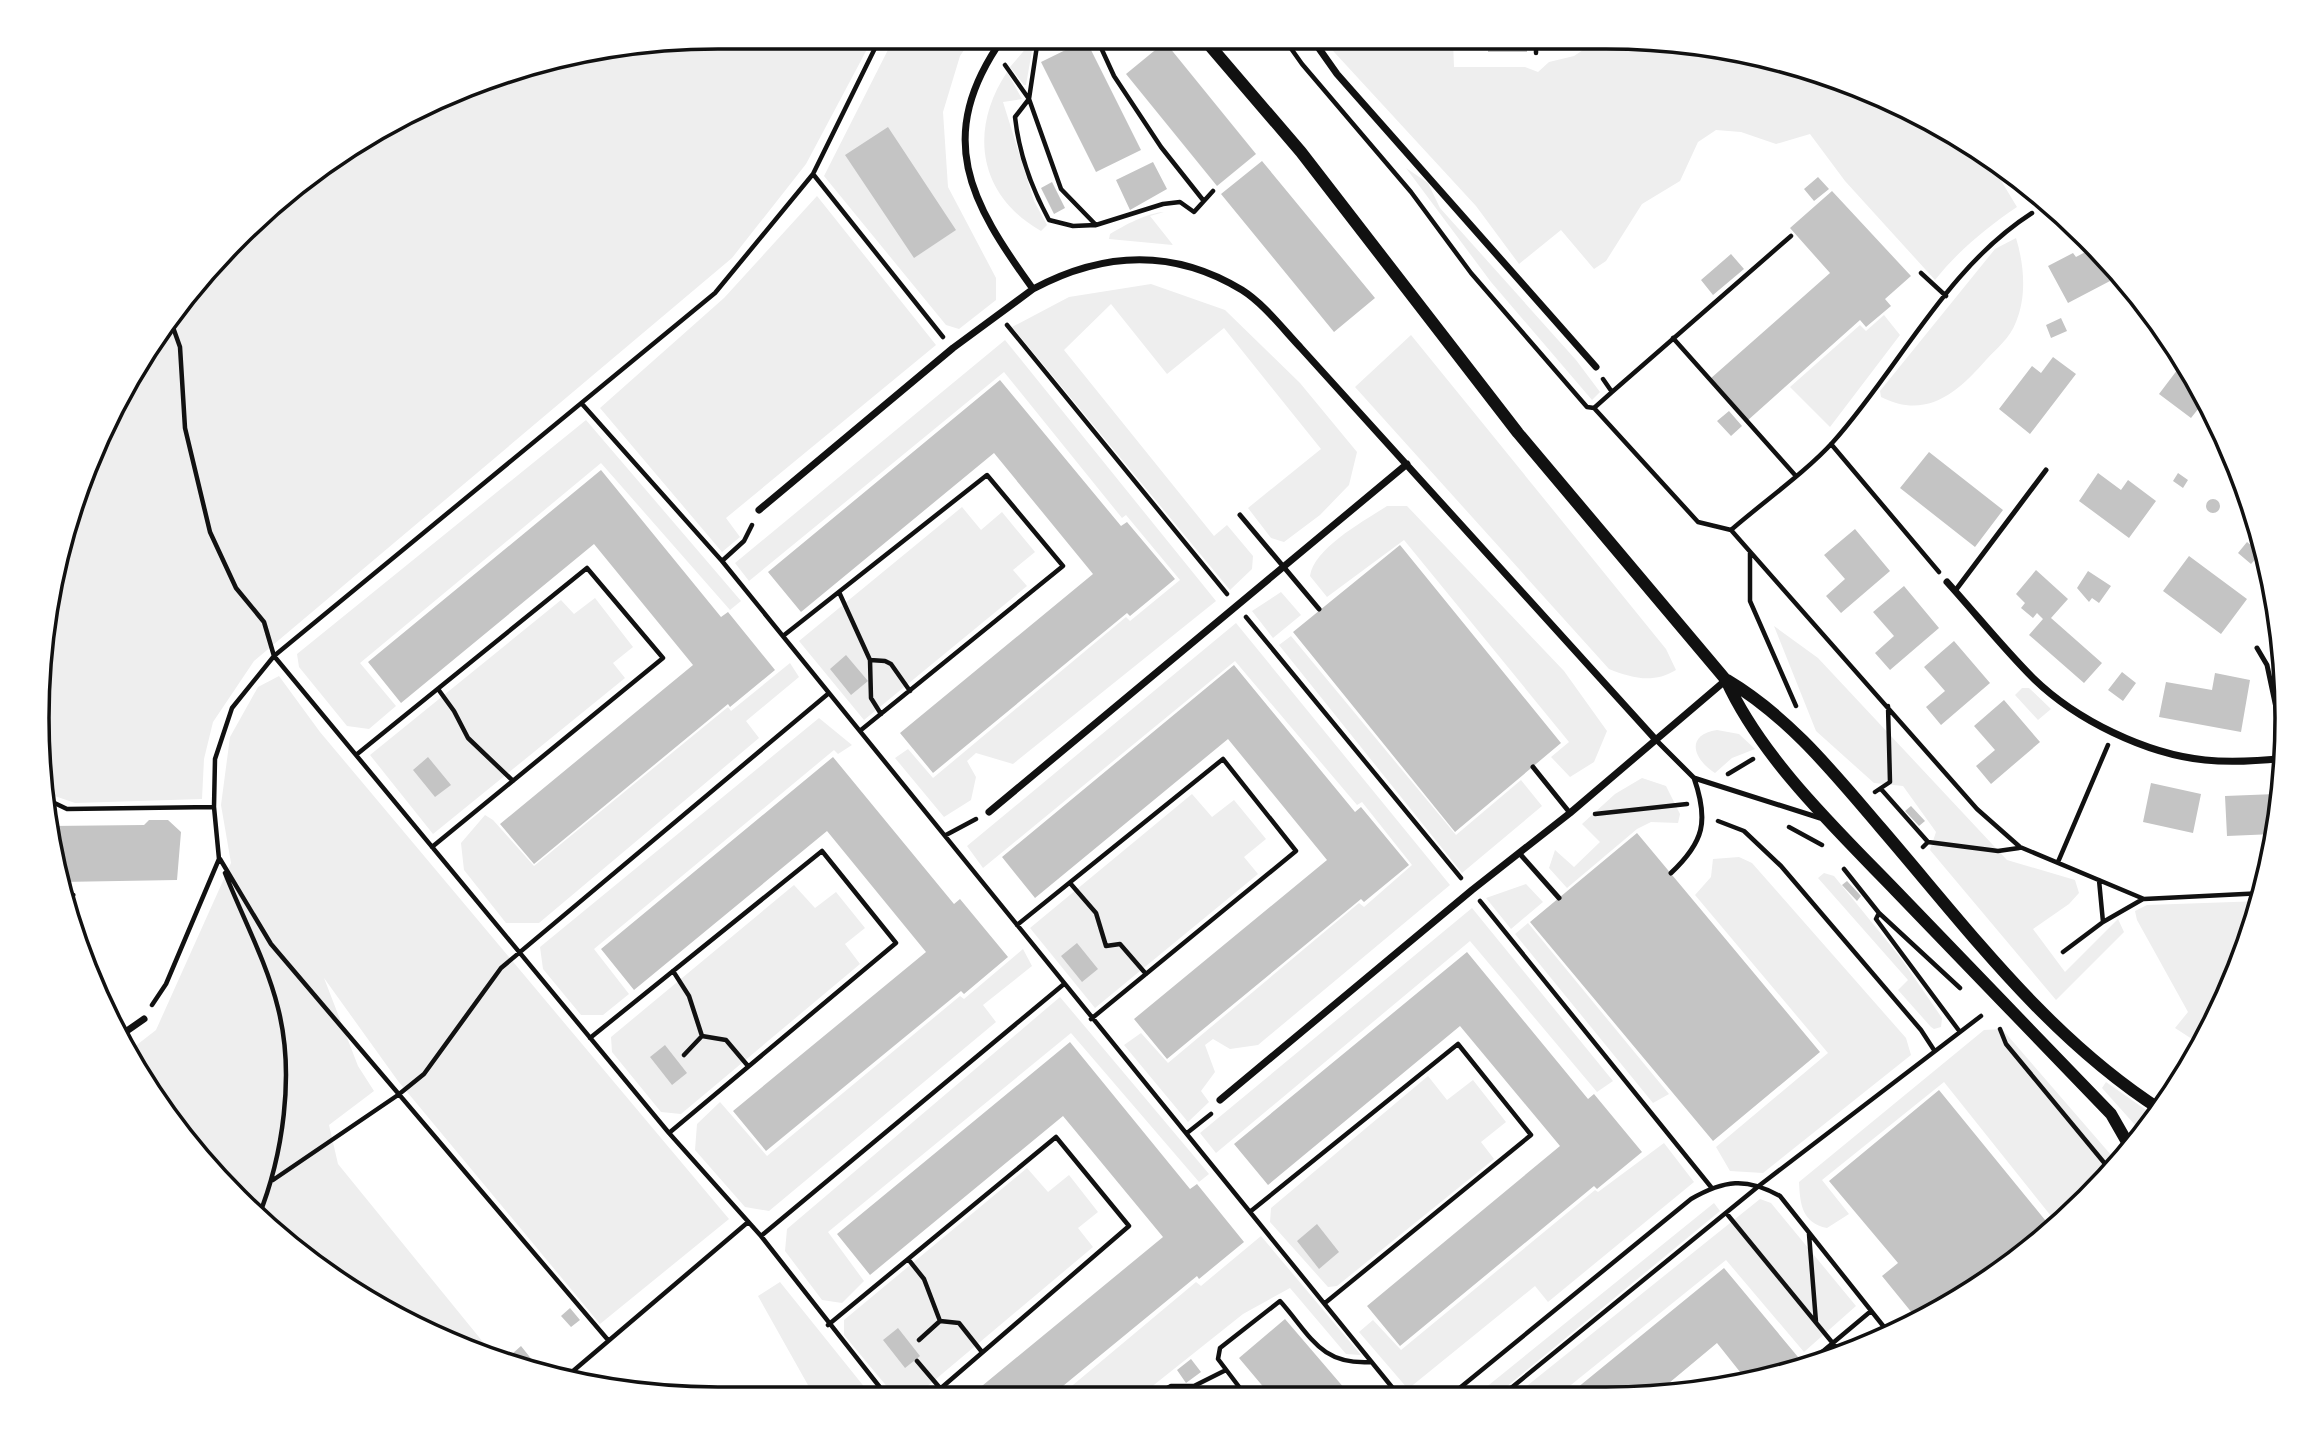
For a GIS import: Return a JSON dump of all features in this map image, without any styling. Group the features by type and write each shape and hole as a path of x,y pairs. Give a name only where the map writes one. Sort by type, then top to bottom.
{"street":[{"path":"1213,49 1301,152 1518,433 1726,680 1741,713 1830,821 2111,1114 2125,1139"},
{"path":"1320,49 1346,84 1596,367"},
{"path":"994,51 968,101 964,149 971,184 986,219 1033,289"},
{"path":"760,510 953,348 1033,289 1060,274 1093,263 1119,259 1154,260 1195,268 1243,291 1268,313 1656,740"},
{"path":"989,812 1407,464"},
{"path":"1947,582 2035,680 2085,717 2157,749 2203,760 2243,763 2274,759"},
{"path":"1220,1100 1472,890 1570,813 1726,680"},
{"path":"1726,680 1759,699 1806,741 2021,992 2066,1038 2152,1104"},
{"path":"127,1031 144,1019"}],"lane":[{"path":"1955,591 2046,470"},
{"path":"1240,515 1319,610"},
{"path":"2257,648 2267,665 2275,702"},
{"path":"1656,740 1695,779 1703,803 1699,838 1685,860 1671,873"},
{"path":"1533,767 1570,813"},
{"path":"1695,779 1830,821"},
{"path":"1520,854 1559,898"}],"path":[{"path":"262,1207 273,1180 285,1080 285,1042 278,1006 219,859 214,807 215,759 232,708 274,656 583,405 715,293 813,174 875,49"},
{"path":"1036,49 1029,99 1016,117 1024,162 1035,195 1049,220 1073,226 1096,225 1163,204 1180,202 1194,212 1213,191"},
{"path":"1102,49 1114,76 1141,117 1203,200"},
{"path":"1291,49 1411,192 1471,273 1587,407 1594,408 1698,522 1731,530 1977,809 2020,848 2144,899 2251,894"},
{"path":"994,51 1029,99 1061,189 1096,225"},
{"path":"813,174 953,348"},
{"path":"1731,530 1831,444 1970,262 1995,239 2039,209"},
{"path":"1594,408 1791,236"},
{"path":"1921,273 1946,296"},
{"path":"998,313 1472,890 1711,1187"},
{"path":"174,329 180,347 185,428 210,532 236,589 264,622 274,656 669,1133 761,1236 828,1325 879,1387"},
{"path":"1673,338 1795,475"},
{"path":"1596,367 1612,392"},
{"path":"583,405 722,561 1392,1387"},
{"path":"1831,444 1947,582"},
{"path":"783,636 987,475 1063,566 861,730"},
{"path":"722,561 744,541 760,510"},
{"path":"1750,552 1750,601 1797,709"},
{"path":"356,755 587,568 663,658 432,847"},
{"path":"839,592 870,660 871,698 881,714"},
{"path":"870,660 891,664 910,691"},
{"path":"438,689 454,711 468,738 513,781"},
{"path":"273,1180 398,1095 424,1074 501,968 829,693"},
{"path":"1875,793 1890,782 1888,706"},
{"path":"2058,862 2114,732"},
{"path":"1017,925 1223,758 1296,851 1091,1019"},
{"path":"1881,789 1928,842 1998,851 2020,848"},
{"path":"55,803 67,808 214,807"},
{"path":"1570,813 1600,814 1703,803"},
{"path":"946,835 989,812"},
{"path":"1703,819 1718,821 1744,831 1781,866 1921,1030 1934,1051"},
{"path":"1784,825 1805,834 1831,854"},
{"path":"1923,847 1928,842"},
{"path":"590,1038 822,851 897,943 669,1133"},
{"path":"144,1019 166,984 219,859"},
{"path":"219,859 271,944 608,1340"},
{"path":"1839,862 1879,914 1966,993"},
{"path":"2099,880 2103,922"},
{"path":"1070,883 1096,913 1106,946 1120,944 1146,974"},
{"path":"2063,951 2103,922 2144,899"},
{"path":"1879,914 1876,919 1960,1032"},
{"path":"673,971 689,996 702,1035"},
{"path":"761,1236 1064,984"},
{"path":"1512,1387 1760,1185 1981,1016"},
{"path":"1994,1021 2003,1032 2006,1044 2105,1163"},
{"path":"684,1055 702,1035"},
{"path":"702,1035 726,1040 749,1066"},
{"path":"1251,1211 1458,1044 1531,1135 1325,1303"},
{"path":"1187,1133 1214,1111 1220,1100"},
{"path":"828,1325 1056,1137 1129,1226 941,1387"},
{"path":"1461,1387 1680,1207 1711,1187 1740,1182 1760,1185 1780,1196 1883,1326"},
{"path":"1727,1214 1833,1344"},
{"path":"573,1371 747,1223"},
{"path":"1809,1233 1816,1322"},
{"path":"908,1259 924,1279 940,1321"},
{"path":"1239,1387 1218,1359 1220,1348 1280,1301 1330,1358 1349,1363 1372,1362"},
{"path":"1827,1349 1871,1311"},
{"path":"919,1340 940,1321 959,1323 982,1352"},
{"path":"917,1361 939,1387"},
{"path":"1169,1387 1194,1386 1226,1370"}],"shaded area":[{"path":"867,49 806,164 732,258 254,661 213,722 204,759 202,799 75,803 54,796 49,718 55,631 72,545 100,462 139,383 187,311 245,245 311,187 383,139 462,100 503,85 587,62 674,50"},
{"path":"888,49 965,49 960,56 943,112 948,187 996,278 996,300 959,329 946,325 824,176"},
{"path":"1025,49 1032,49 1026,85 1010,67"},
{"path":"1331,49 1453,49 1454,67 1525,67 1538,72 1549,62 1574,56 1584,49 1650,50 1737,62 1821,85 1902,118 1941,139 1999,177 2017,207 1973,240 1935,280 1845,181 1810,134 1776,144 1741,132 1716,130 1698,142 1680,181 1642,204 1606,261 1594,269 1561,230 1519,264 1476,206"},
{"path":"1007,72 1022,99 1003,102 1034,201 1047,225 1041,231 1020,217 1004,200 993,181 986,160 984,139 987,117"},
{"path":"1406,168 1428,183 1440,208 1576,360 1600,392 1592,400 1491,282"},
{"path":"817,196 936,345 726,518 740,537 722,552 600,408 724,298"},
{"path":"1164,212 1150,216 1173,245 1109,239 1110,234 1129,223 1150,215"},
{"path":"2016,238 2021,258 2022,302 2013,328 2003,342 1964,383 1940,400 1912,406 1881,397 1880,391 1995,249"},
{"path":"1151,284 1225,310 1300,383 1357,452 1349,485 1320,515 1284,542 1271,538 1248,508 1321,449 1224,328 1167,374 1111,304 1064,350 1214,536 1227,525 1253,556 1252,569 1230,590 1012,327 1069,297"},
{"path":"1884,315 1900,335 1830,427 1790,387 1860,325 1866,331"},
{"path":"1411,335 1666,649 1676,670 1659,677 1642,678 1609,669 1355,387"},
{"path":"1005,340 1216,601 1013,764 976,753 967,761 976,777 971,800 944,817 895,758 908,749 933,778 1126,617 1130,621 1180,580 1126,515 1122,518 1004,372 749,581 735,563"},
{"path":"586,420 741,601 730,610 601,463 360,663 396,706 369,729 347,726 299,667 297,654"},
{"path":"1387,506 1407,506 1564,671 1607,731 1594,762 1570,777 1551,757 1569,742 1404,540 1327,597 1310,576 1320,555 1354,527"},
{"path":"962,507 981,530 1002,512 1035,552 1013,570 1027,586 864,720 799,641"},
{"path":"1281,592 1301,615 1273,638 1252,611"},
{"path":"595,598 633,647 613,663 625,678 433,834 370,755 561,600 574,614"},
{"path":"1236,623 1450,885 1258,1045 1230,1049 1213,1039 1205,1045 1215,1072 1201,1091 1209,1102 1188,1122 1124,1045 1141,1033 1168,1063 1359,903 1364,907 1412,865 1362,802 1357,805 1235,661 983,868 967,846"},
{"path":"1774,626 1818,658 2007,860 2075,880 2079,893 2069,904 2033,929 2065,972 2118,919 2124,932 2056,1000 1930,850 1936,832 1903,786 1874,783 1816,731"},
{"path":"1291,636 1456,835 1521,780 1542,806 1462,873 1279,645"},
{"path":"790,663 799,677 746,721 759,738 539,923 506,923 464,870 461,843 485,815 493,820 534,866 728,707 731,711"},
{"path":"279,676 320,732 729,1219 600,1324 398,1081 324,978 358,1066 374,1091 329,1125 338,1164 485,1344 422,1318 383,1297 311,1249 277,1221 215,1159 187,1125 136,1046 156,1030 231,863 221,805 230,737 258,687"},
{"path":"2022,688 2029,688 2051,709 2038,720 2015,695"},
{"path":"819,718 852,745 838,754 834,750 594,949 629,994 603,1015 581,1015 543,969 540,947"},
{"path":"1717,730 1739,734 1755,749 1732,758 1715,773 1702,761 1696,748 1700,737"},
{"path":"1642,778 1666,786 1680,814 1678,823 1651,822 1637,829 1567,888 1549,868 1555,850 1574,867 1600,842 1582,824 1615,794"},
{"path":"1192,794 1212,817 1234,800 1266,839 1244,857 1258,874 1095,1008 1030,928"},
{"path":"1739,857 1752,863 1906,1038 1911,1055 1763,1173 1730,1171 1716,1147 1828,1053 1695,895 1711,877 1713,859"},
{"path":"1824,873 1834,876 1900,957 1942,1018 1941,1027 1931,1027 1898,990 1908,980 1818,878"},
{"path":"1526,884 1543,902 1511,929 1486,898"},
{"path":"794,885 815,908 836,892 865,928 845,944 860,964 681,1114 661,1112 612,1052 611,1037"},
{"path":"2249,901 2224,974 2192,1039 2175,1028 2188,1012 2137,920 2135,911 2147,905"},
{"path":"1472,908 1613,1081 1597,1092 1470,941 1216,1153 1200,1133"},
{"path":"1528,923 1669,1094 1653,1103 1515,934"},
{"path":"1023,949 1032,966 983,1005 996,1022 769,1211 745,1207 695,1150 697,1124 720,1102 767,1156 960,996 964,999"},
{"path":"1060,997 1209,1174 1199,1182 1071,1033 828,1232 864,1281 842,1303 822,1300 785,1251 787,1229"},
{"path":"2002,1029 2112,1156 2109,1159 2052,1217 1944,1082 1822,1180 1849,1214 1827,1228 1812,1222 1802,1205 1799,1182 1984,1030"},
{"path":"1428,1076 1447,1100 1473,1080 1506,1122 1481,1142 1494,1159 1337,1286 1328,1287 1270,1222 1271,1208"},
{"path":"2106,1082 2147,1111 2136,1126 2102,1088"},
{"path":"1664,1143 1694,1182 1548,1302 1535,1286 1410,1387 1406,1387 1359,1332 1373,1320 1401,1350 1595,1190 1598,1192"},
{"path":"1027,1168 1048,1192 1069,1175 1098,1212 1078,1228 1093,1247 927,1387 887,1387 844,1335 844,1320"},
{"path":"1760,1199 1771,1203 1856,1306 1804,1352 1726,1260 1568,1387 1525,1387"},
{"path":"1714,1203 1720,1211 1506,1387 1486,1387"},
{"path":"1261,1236 1361,1355 1346,1354 1290,1288 1243,1314 1151,1387 1071,1387 1196,1282 1201,1286"},
{"path":"780,1282 864,1387 809,1387 758,1296"}],"building":[{"path":"1068,49 1090,49 1141,150 1096,172 1041,62"},
{"path":"1156,49 1171,49 1256,154 1217,186 1126,74"},
{"path":"1488,49 1527,49 1527,52 1488,52"},
{"path":"888,127 956,230 914,258 845,155"},
{"path":"1262,161 1375,298 1334,332 1221,194"},
{"path":"1153,162 1167,189 1130,210 1116,180"},
{"path":"1818,177 1829,189 1814,201 1804,189"},
{"path":"1052,182 1065,208 1054,214 1041,188"},
{"path":"1832,191 1911,276 1885,299 1891,306 1866,327 1860,320 1747,421 1710,379 1830,273 1790,228"},
{"path":"2086,252 2110,281 2068,303 2048,266 2073,253 2076,257"},
{"path":"1731,254 1744,269 1713,295 1701,280"},
{"path":"2061,318 2067,331 2051,338 2046,325"},
{"path":"2053,357 2076,374 2030,434 1999,409 2032,366 2041,373"},
{"path":"2177,370 2199,408 2191,418 2159,394"},
{"path":"1000,380 1121,526 1127,522 1175,579 1130,616 1127,613 933,773 900,733 1093,574 994,453 801,612 768,572"},
{"path":"1729,411 1742,426 1731,436 1717,421"},
{"path":"1929,452 2003,510 1975,547 1900,488"},
{"path":"601,470 721,617 728,612 775,670 730,707 728,704 534,864 500,824 693,665 594,544 401,703 368,662"},
{"path":"2098,473 2121,490 2128,480 2156,501 2129,538 2079,501"},
{"path":"2178,473 2188,480 2183,488 2173,481"},
{"path":"2210,499 2216,499 2220,506 2216,513 2210,513 2206,509 2206,503"},
{"path":"1855,529 1890,571 1841,613 1826,596 1845,579 1824,555"},
{"path":"2247,542 2252,546 2255,559 2251,564 2238,553"},
{"path":"1400,545 1561,743 1455,832 1293,632"},
{"path":"2189,556 2247,599 2221,634 2163,591"},
{"path":"2036,570 2068,599 2051,618 2102,663 2084,683 2029,635 2043,619 2037,613 2033,618 2021,608 2025,603 2016,594"},
{"path":"2088,571 2111,586 2099,603 2092,598 2089,602 2077,588"},
{"path":"1904,586 1939,628 1890,670 1875,653 1894,636 1873,612"},
{"path":"1954,641 1990,683 1941,725 1926,707 1945,691 1924,667"},
{"path":"846,655 868,681 851,695 830,669"},
{"path":"1234,665 1355,812 1361,807 1409,865 1364,902 1361,899 1167,1059 1134,1019 1327,860 1228,739 1035,898 1002,857"},
{"path":"2122,672 2136,683 2123,701 2108,690"},
{"path":"2215,673 2250,680 2241,732 2159,717 2166,682 2212,690"},
{"path":"2004,700 2040,742 1991,784 1976,766 1995,750 1974,726"},
{"path":"428,757 451,785 435,797 413,770"},
{"path":"833,757 954,904 960,899 1008,957 964,994 961,991 766,1151 733,1111 926,952 827,831 634,990 601,949"},
{"path":"2151,783 2201,794 2193,833 2143,822"},
{"path":"2270,794 2264,834 2227,836 2225,796"},
{"path":"1911,806 1925,821 1919,826 1905,811"},
{"path":"149,820 168,820 181,832 177,880 70,882 58,826 144,825"},
{"path":"1637,833 1820,1052 1713,1141 1530,922"},
{"path":"1847,881 1861,896 1857,901 1842,885"},
{"path":"1077,943 1098,969 1082,982 1061,956"},
{"path":"1467,952 1588,1099 1594,1094 1642,1152 1597,1189 1594,1186 1400,1346 1367,1306 1560,1146 1460,1026 1268,1185 1234,1144"},
{"path":"1070,1042 1190,1189 1197,1184 1244,1242 1199,1279 1197,1276 1062,1387 981,1387 1163,1237 1063,1116 870,1275 837,1234"},
{"path":"665,1045 687,1073 672,1085 650,1057"},
{"path":"1939,1090 2046,1222 1978,1274 1912,1313 1882,1276 1898,1263 1829,1181"},
{"path":"1317,1224 1339,1252 1319,1269 1297,1241"},
{"path":"1724,1268 1798,1357 1741,1373 1717,1343 1668,1384 1578,1387"},
{"path":"570,1308 580,1320 571,1327 561,1316"},
{"path":"1285,1319 1343,1387 1263,1387 1239,1358"},
{"path":"898,1328 920,1356 905,1368 883,1340"},
{"path":"521,1346 532,1360 512,1354"},
{"path":"1191,1359 1201,1372 1186,1383 1177,1370"}]}
